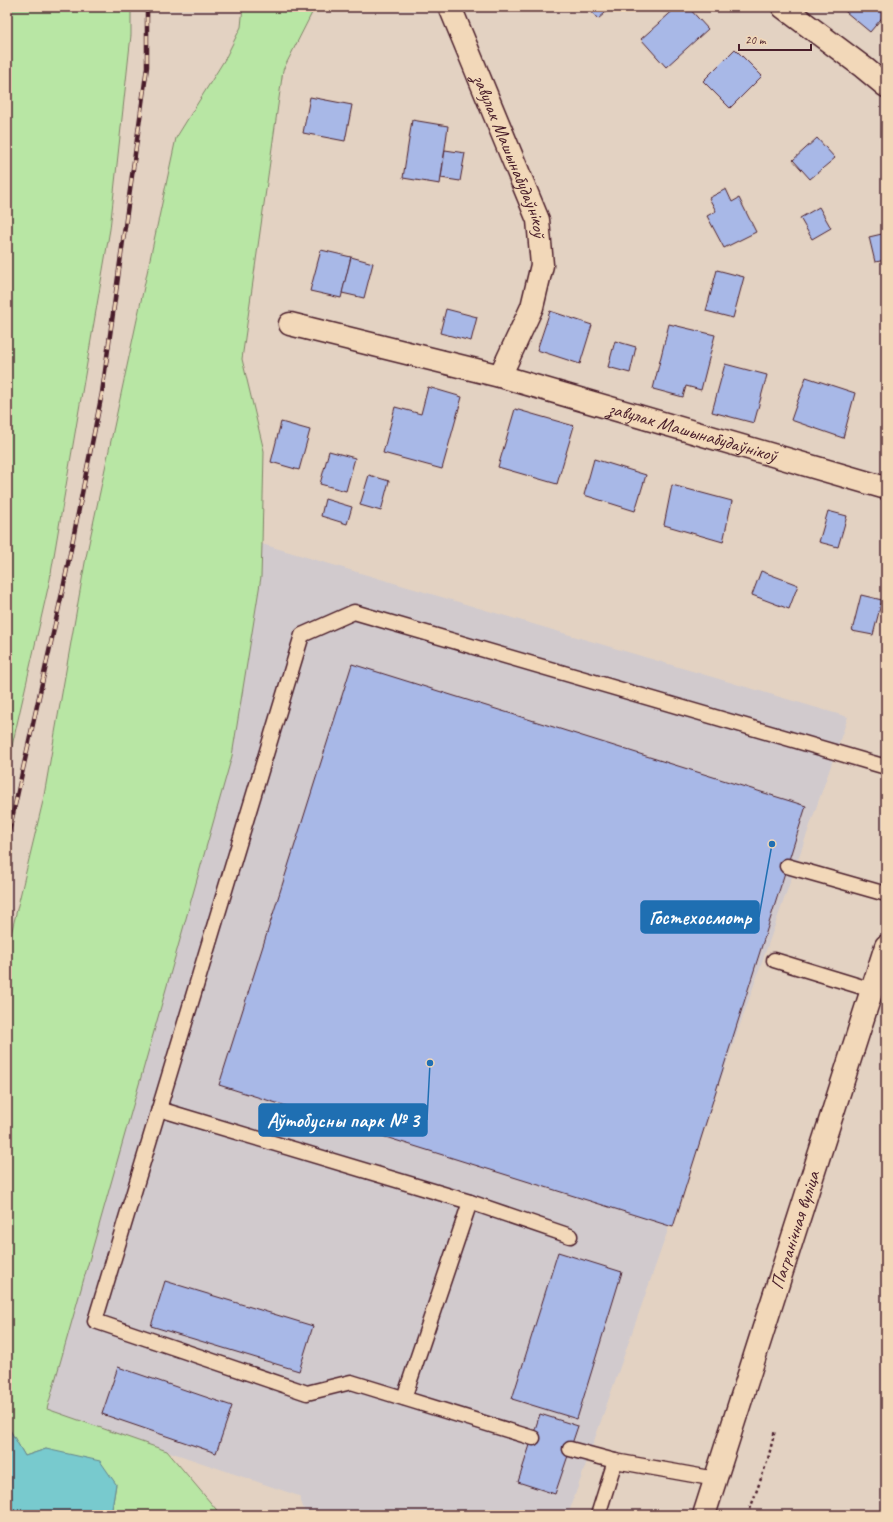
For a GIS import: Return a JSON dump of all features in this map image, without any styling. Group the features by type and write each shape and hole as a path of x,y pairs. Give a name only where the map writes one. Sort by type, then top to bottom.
{"street":[{"name":"завулак Машынабудаўнікоў","path":"450,7 538,220 542,265 532,307 500,376"},
{"path":"783,7 886,86"},
{"name":"завулак Машынабудаўнікоў","path":"290,324 500,376 886,488"},
{"name":"Пагранічная вуліца","path":"704,1515 886,946"}],"lane":[{"path":"533,1438 351,1382 307,1393 95,1321 302,635 354,612 886,766"},
{"path":"787,866 886,894"},
{"path":"774,960 872,990"},
{"path":"159,1109 470,1202 570,1236"},
{"path":"404,1398 470,1202"},
{"path":"570,1449 615,1461 716,1479"},
{"path":"598,1515 615,1461"}],"path":[{"path":"748,1515 768,1459 775,1430"}],"shaded area":[{"path":"262,544 848,717 568,1515 306,1515 299,1496 47,1410"}],"green space":[{"path":"7,7 131,7 131,35 110,229 50,579 7,768"},
{"path":"243,7 315,7 283,70 242,359 264,451 261,577 232,756 47,1409 167,1451 221,1515 111,1515 116,1484 46,1449 25,1456 7,1425 7,951 43,801 86,557 176,138 225,59 241,27"}],"water":[{"path":"7,1425 25,1456 46,1449 100,1461 116,1484 111,1515 15,1515 7,1504"}],"building":[{"path":"587,7 612,7 598,19"},
{"path":"677,7 688,7 708,29 666,67 641,39"},
{"path":"840,7 886,7 886,13 870,32"},
{"path":"735,49 762,76 730,108 703,81"},
{"path":"310,97 352,105 345,141 303,133"},
{"path":"412,120 448,126 440,184 403,178"},
{"path":"817,138 835,158 810,179 793,160"},
{"path":"445,150 465,153 460,181 441,178"},
{"path":"726,189 732,202 739,198 756,232 724,248 707,216 716,211 709,198"},
{"path":"819,207 831,228 812,239 800,218"},
{"path":"886,233 886,260 875,262 869,237"},
{"path":"321,250 351,257 341,298 310,291"},
{"path":"351,257 373,263 364,298 342,293"},
{"path":"717,270 744,277 733,318 706,311"},
{"path":"446,309 477,317 471,341 440,333"},
{"path":"550,311 592,325 580,364 537,350"},
{"path":"669,324 715,335 701,390 686,386 683,397 653,389"},
{"path":"615,341 636,347 630,373 608,367"},
{"path":"725,364 767,375 754,423 712,412"},
{"path":"806,377 855,393 843,438 791,420"},
{"path":"428,387 462,397 442,469 383,453 395,407 421,414"},
{"path":"515,409 574,426 557,484 498,467"},
{"path":"281,422 310,430 299,470 271,462"},
{"path":"329,451 355,458 346,491 320,484"},
{"path":"594,459 646,475 635,511 584,495"},
{"path":"369,475 389,481 381,511 360,505"},
{"path":"672,485 732,501 723,542 664,525"},
{"path":"325,499 352,507 347,524 321,516"},
{"path":"828,511 847,516 838,547 819,542"},
{"path":"761,571 798,585 789,609 752,595"},
{"path":"861,595 882,600 873,635 852,631"},
{"path":"352,664 806,806 673,1227 219,1085"},
{"path":"558,1252 622,1272 577,1419 512,1399"},
{"path":"165,1281 313,1326 299,1371 151,1326"},
{"path":"118,1367 232,1406 216,1453 102,1414"},
{"path":"540,1414 578,1426 555,1494 518,1482"}],"railway":[{"path":"7,841 64,584 102,393 147,67 147,7"}],"place":[{"name":"Гостехосмотр","path":"772,844"},
{"name":"Аўтобусны парк № 3","path":"430,1063"}]}
